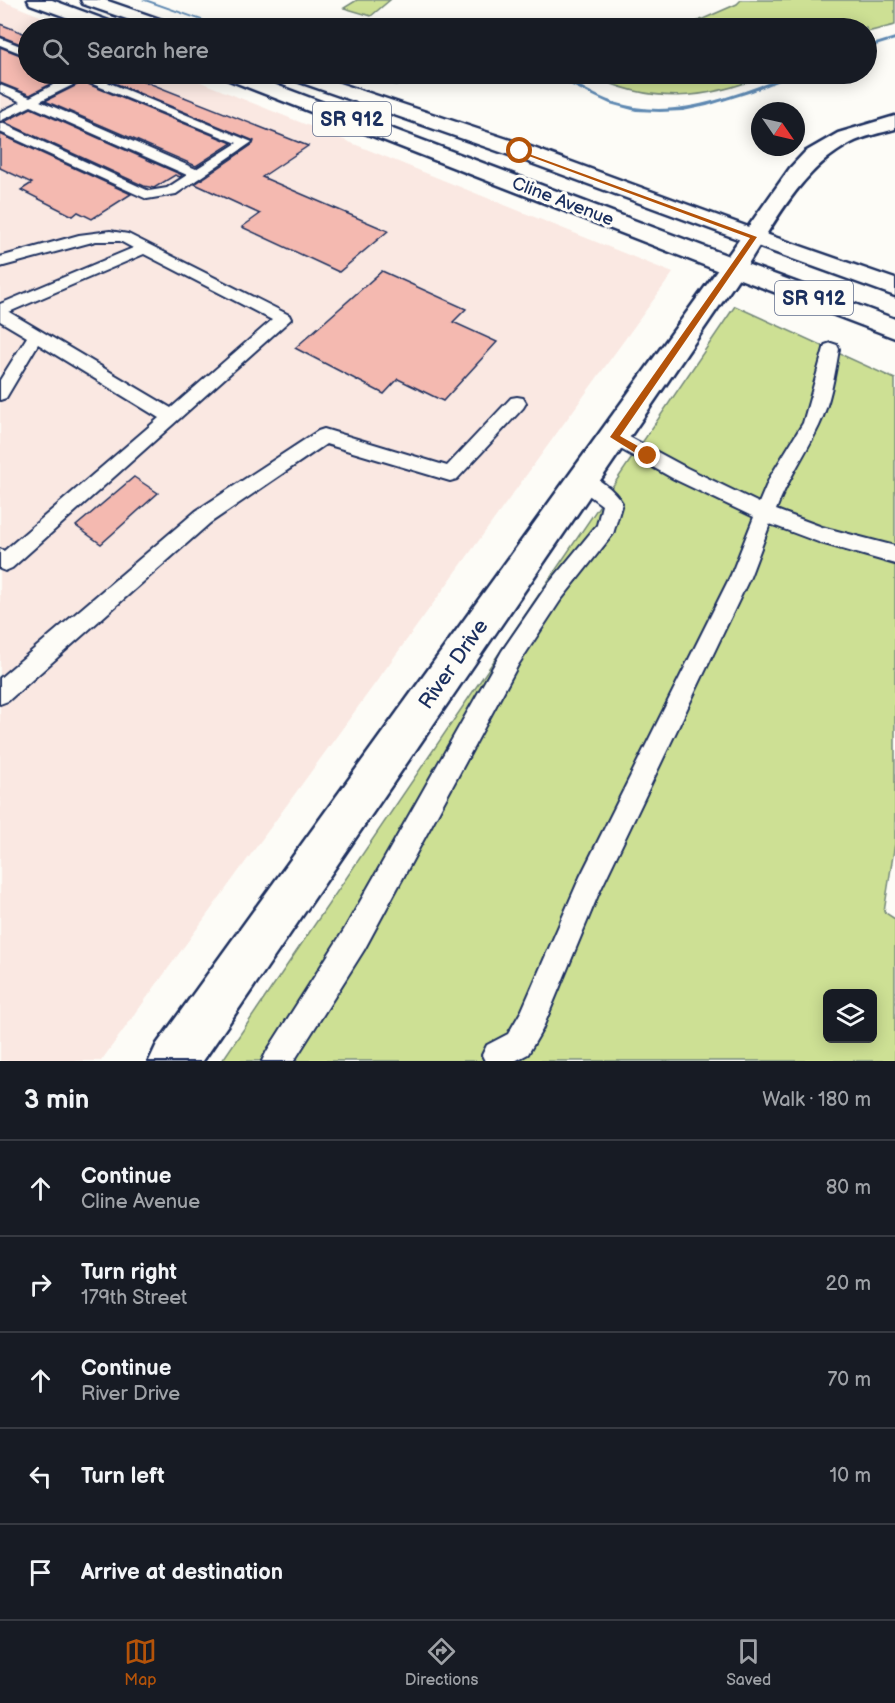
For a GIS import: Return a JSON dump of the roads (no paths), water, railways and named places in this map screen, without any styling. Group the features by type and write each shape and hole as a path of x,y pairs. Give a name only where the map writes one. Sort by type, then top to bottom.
{"main road":[{"path":"36,0 85,18"},
{"path":"88,0 139,18"},
{"name":"Cline Avenue","path":"257,84 895,329"},
{"name":"Cline Avenue","path":"324,84 520,151 895,288"},
{"name":"River Drive","path":"174,1061 798,173 813,157 845,137 895,122"}],"lane":[{"path":"0,41 18,49"},
{"path":"0,117 63,84"},
{"path":"0,127 147,195 171,191 246,142 105,84"},
{"path":"0,88 197,174"},
{"path":"0,262 105,235 123,237 283,319 5,562 0,558"},
{"path":"0,312 145,248"},
{"path":"0,312 172,417"},
{"path":"0,394 36,335"},
{"path":"497,1055 518,1044 532,1020 589,886 740,577 777,482 811,424 826,376 831,349"},
{"path":"0,693 203,517 324,436 450,474 518,403"},
{"path":"614,437 696,481 764,512 832,539 895,555"},
{"path":"277,1061 354,940 510,658 553,594 606,528 612,502 582,480"}],"waterway":[{"path":"144,0 196,18"},
{"path":"877,44 895,38"},
{"path":"394,84 404,84"},
{"path":"574,84 612,103 636,109 660,111 705,105 767,84"}]}
